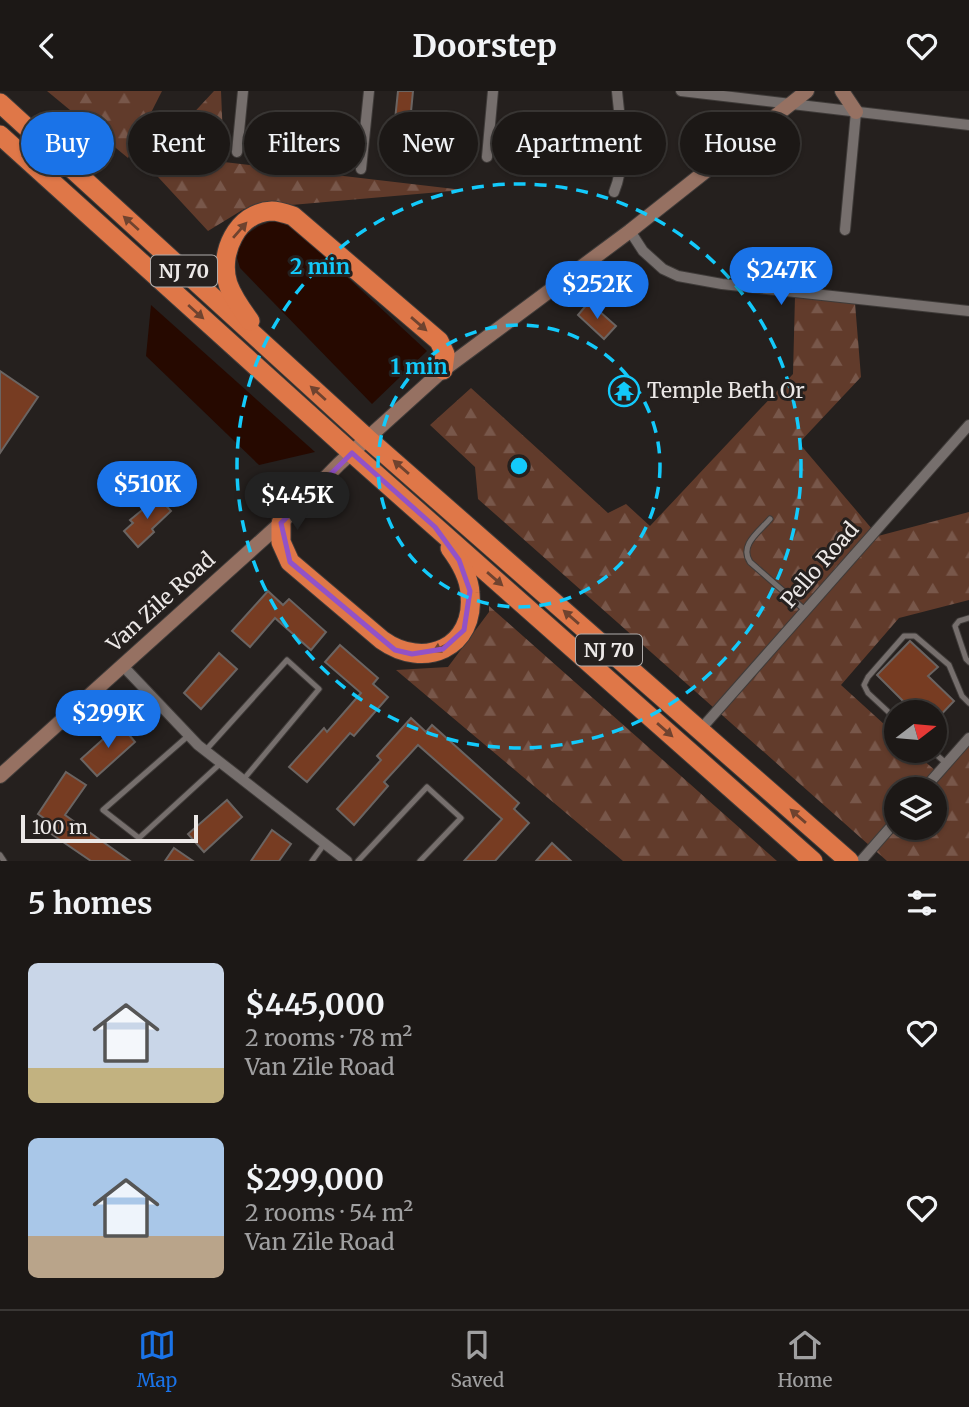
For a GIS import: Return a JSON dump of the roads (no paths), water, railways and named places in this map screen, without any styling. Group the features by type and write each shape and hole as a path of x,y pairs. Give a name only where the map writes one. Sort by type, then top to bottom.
{"highway":[{"name":"NJ 70","path":"0,103 368,439 849,861"},
{"name":"NJ 70","path":"0,135 352,453 813,861"},
{"path":"274,353 238,304 228,283 225,255 235,231 253,217 272,211 293,216 439,341 445,354 443,370"},
{"path":"281,523 281,543 290,562 395,650 412,654 426,654 443,649 456,640 464,630 470,609 470,591 459,560 435,527"}],"street":[{"path":"237,152 243,91"},
{"path":"365,130 369,91"},
{"path":"487,157 494,91"},
{"path":"614,192 619,179 622,154 617,91"},
{"path":"681,91 746,95 856,112 969,125"},
{"name":"Van Zile Road","path":"0,776 281,523 352,453 443,370 630,231 807,91"},
{"path":"842,91 856,112 845,230"},
{"path":"630,231 643,251 663,269 678,276 722,284 969,311"},
{"name":"Pello Road","path":"700,730 969,425"},
{"path":"122,665 205,751 347,861"},
{"path":"935,777 969,738"},
{"path":"861,861 884,835"}],"lane":[{"path":"770,519 748,545 746,557 806,611"},
{"path":"969,618 959,621 955,626 969,662"},
{"path":"884,708 868,693 864,685 904,636 909,635 915,636 950,665 962,696 969,703"},
{"path":"205,751 287,660 319,689 243,780"},
{"path":"188,736 103,810 139,838 220,763"},
{"path":"358,861 427,787 461,818 420,861"},
{"path":"312,861 325,843"},
{"path":"0,855 4,861"}],"place":[{"name":"Temple Beth Or","path":"624,391"}]}
